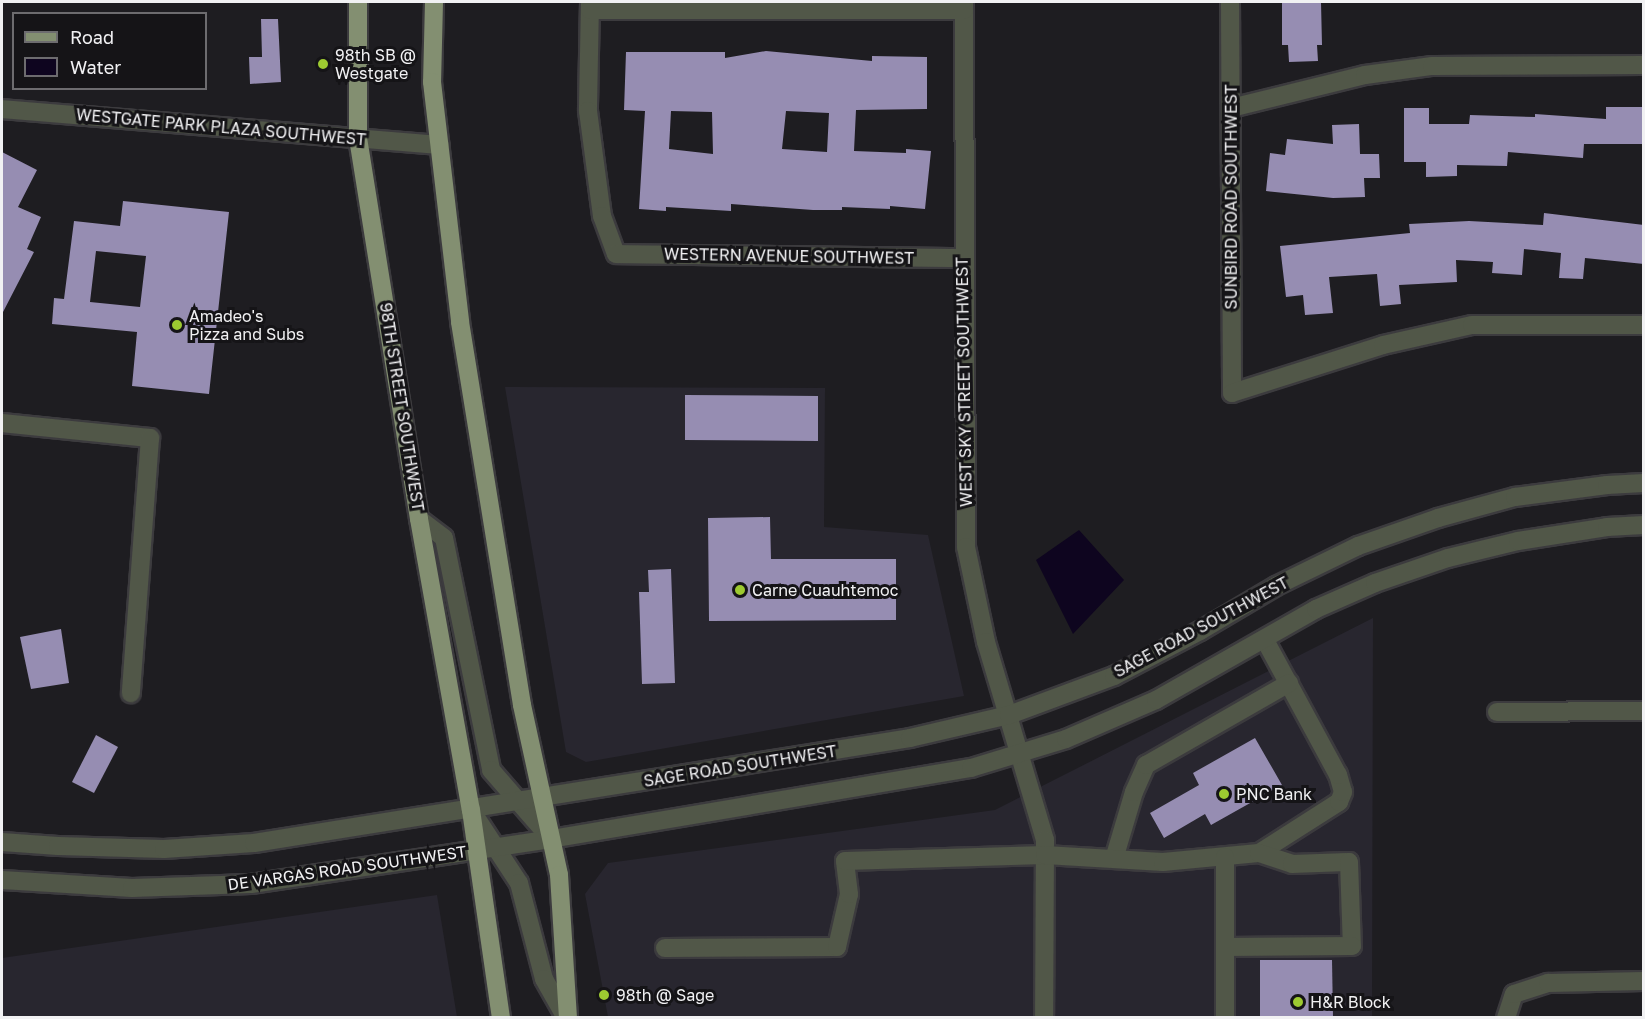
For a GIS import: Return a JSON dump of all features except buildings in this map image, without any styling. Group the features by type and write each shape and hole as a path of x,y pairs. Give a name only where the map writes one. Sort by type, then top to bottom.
{"main road":[{"name":"98TH STREET SOUTHWEST","path":"358,2 358,138 419,519 471,810 501,1017"},
{"path":"435,2 432,82 462,334 522,705 559,875 567,1017"}],"street":[{"name":"SUNBIRD ROAD SOUTHWEST","path":"1230,2 1232,393 1383,345 1472,325 1644,325"},
{"path":"590,6 964,6"},
{"name":"WESTERN AVENUE SOUTHWEST","path":"590,6 588,111 602,216 616,254 963,258"},
{"name":"WEST SKY STREET SOUTHWEST","path":"964,6 963,258 966,547 986,642 1045,840 1044,1017"},
{"path":"1231,108 1365,75 1432,66 1644,65"},
{"name":"WESTGATE PARK PLAZA SOUTHWEST","path":"2,109 440,145"},
{"path":"2,423 150,438 131,693"},
{"name":"SAGE ROAD SOUTHWEST","path":"471,810 910,738 1009,715 1113,675 1200,631 1276,586 1358,546 1438,518 1515,497 1607,485 1644,483"},
{"path":"419,519 444,538 491,770 551,839"},
{"path":"476,850 906,781 971,768 1066,739 1156,700 1316,609 1365,587 1448,558 1518,541 1607,526 1644,525"},
{"path":"1259,853 1340,802 1343,792 1338,775 1265,640"},
{"path":"1114,859 1134,792 1146,765 1288,683"},
{"path":"1497,712 1644,711"},
{"path":"2,842 118,849 206,847 254,843 471,810 519,883 544,979 567,1017"},
{"name":"DE VARGAS ROAD SOUTHWEST","path":"2,880 132,888 251,884 476,850"},
{"path":"665,948 837,947 849,894 845,861 1045,855 1163,862 1259,853 1292,864 1349,862 1352,946 1226,947"},
{"path":"1225,857 1225,1017"},
{"path":"1506,1017 1514,994 1548,983 1644,981"}],"shaded area":[{"path":"505,387 825,388 824,527 928,535 964,696 586,762 566,752"},
{"path":"1373,618 1372,1017 608,1017 585,894 608,863 995,810"},
{"path":"437,895 457,1017 2,1017 2,958"}],"water":[{"path":"1079,530 1124,580 1073,634 1036,560"}],"place":[{"name":"98th SB @ Westgate","path":"323,64"},
{"name":"Amadeo's Pizza and Subs","path":"177,325"},
{"name":"Carne Cuauhtemoc","path":"740,590"},
{"name":"PNC Bank","path":"1224,794"},
{"name":"98th @ Sage","path":"604,995"},
{"name":"H&R Block","path":"1298,1002"}]}
